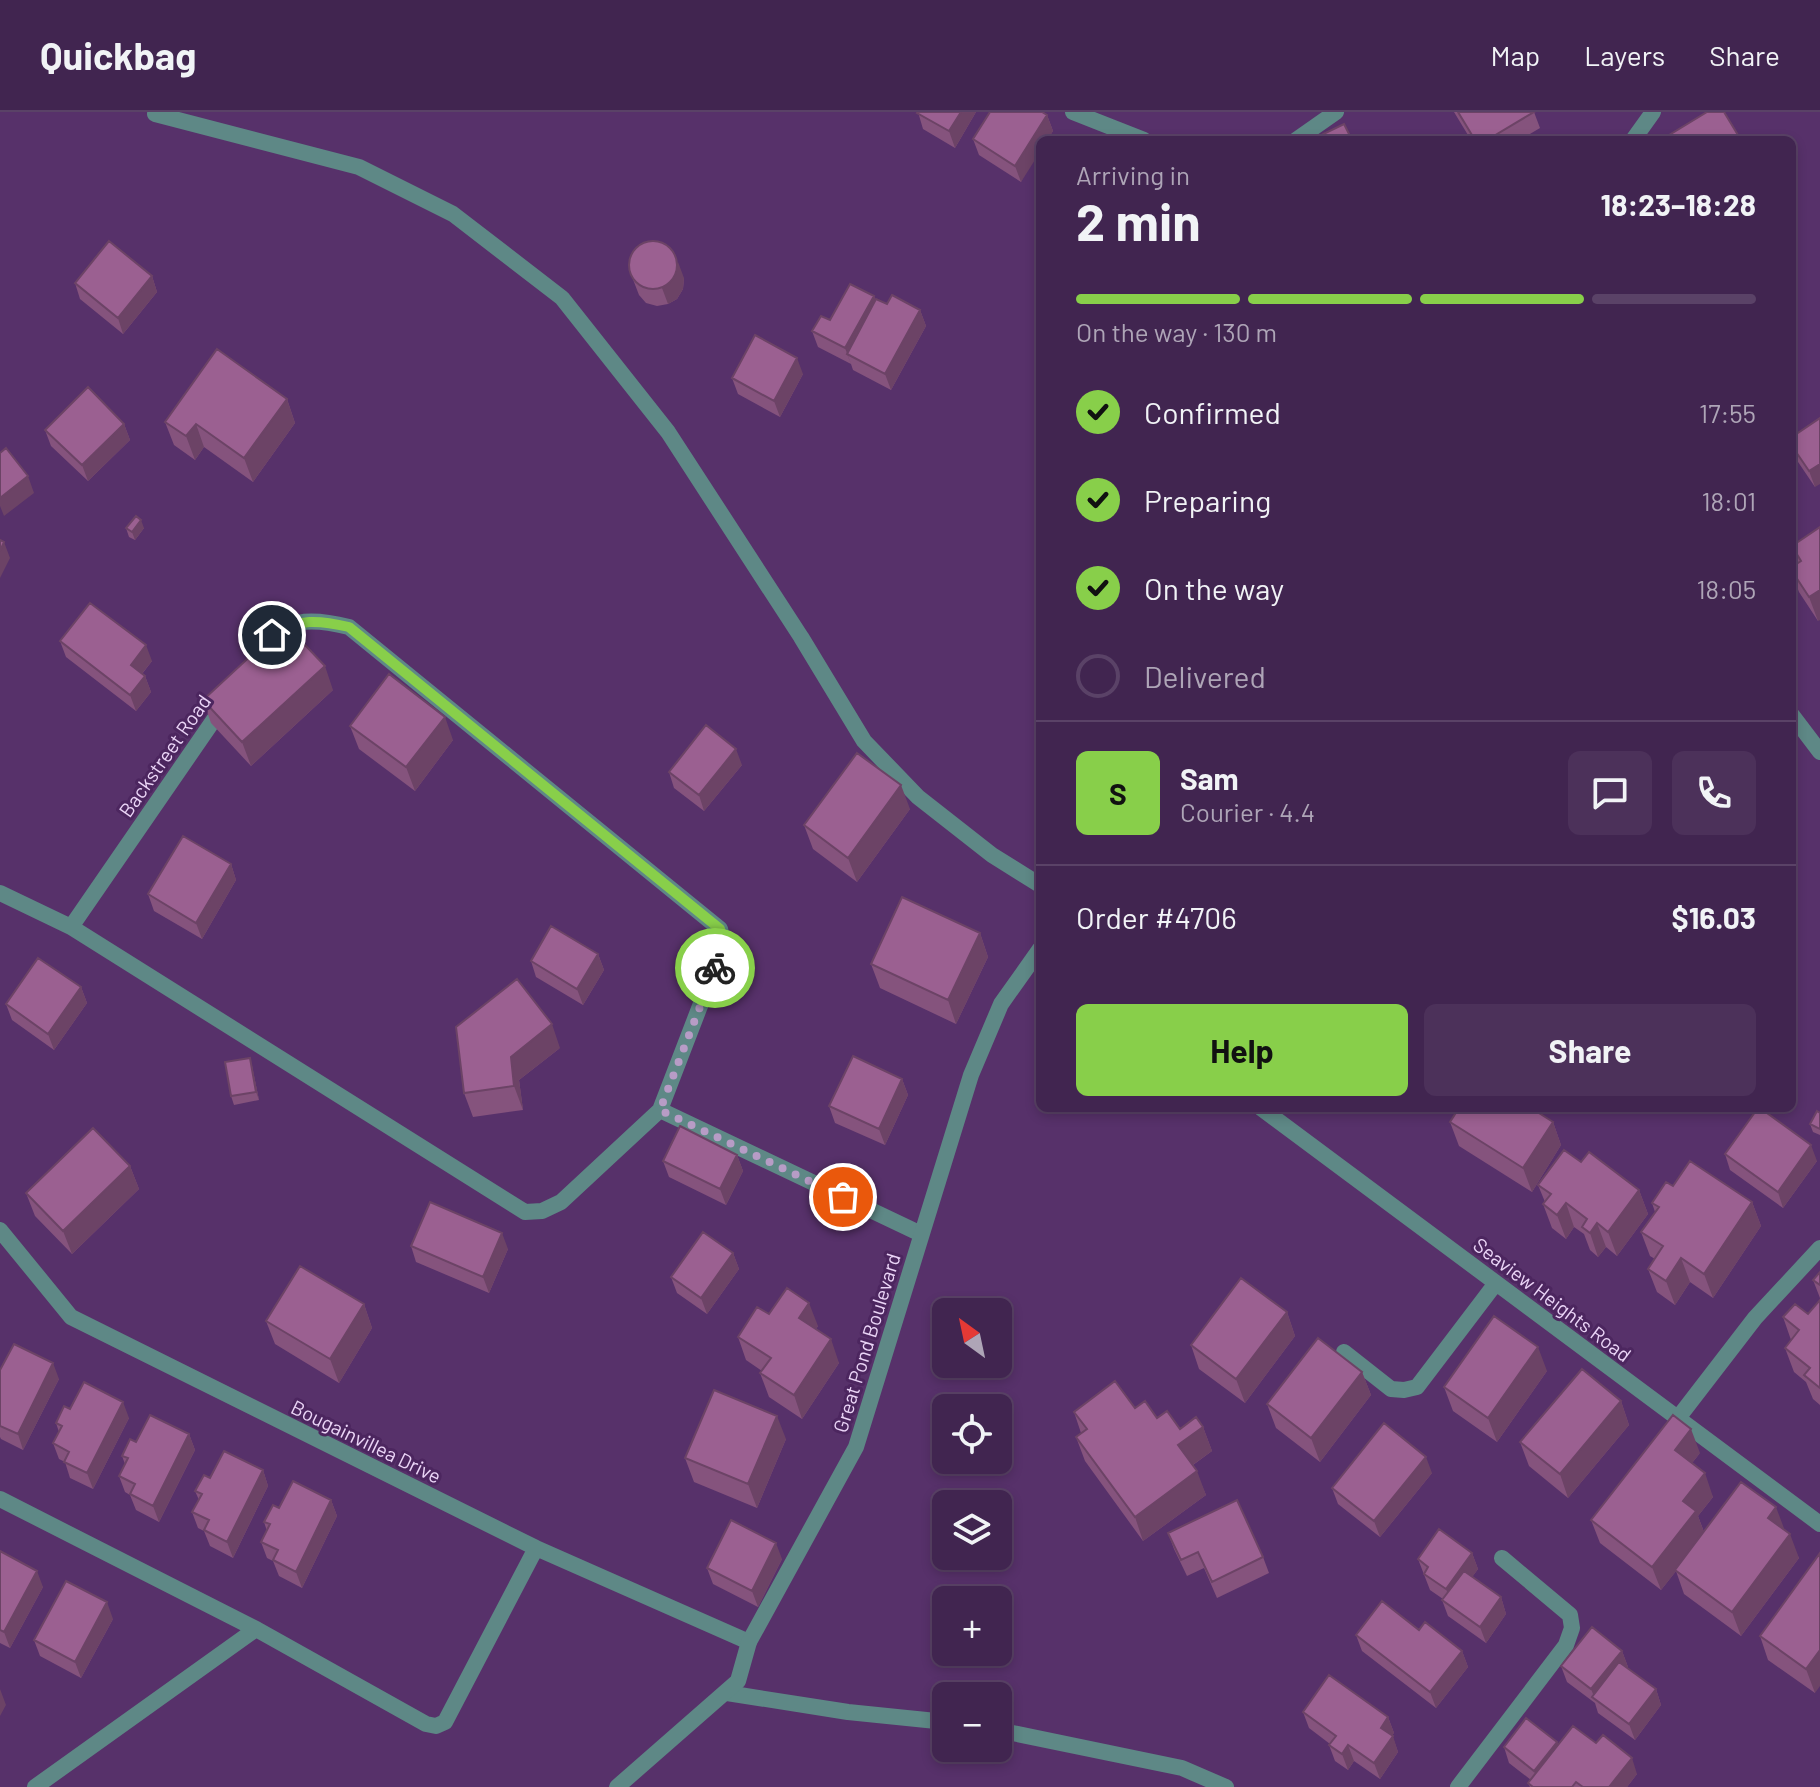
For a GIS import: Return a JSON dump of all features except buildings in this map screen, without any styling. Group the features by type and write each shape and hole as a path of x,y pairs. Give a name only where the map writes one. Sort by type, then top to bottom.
{"street":[{"path":"1073,112 1134,136"},
{"path":"1302,136 1336,112"},
{"path":"1636,136 1653,112"},
{"path":"155,114 359,167 453,214 562,298 668,432 801,637 864,741 918,797 992,855 1036,882"},
{"name":"Backstreet Road","path":"71,927 272,635 289,624 308,621 349,627 720,929 723,941 720,954 660,1110"},
{"path":"1796,720 1820,752"},
{"path":"0,893 71,927 525,1212 542,1211 561,1202 660,1110 921,1234"},
{"name":"Great Pond Boulevard","path":"617,1787 738,1681 749,1642 856,1447 971,1075 1001,1004 1036,955"},
{"name":"Seaview Heights Road","path":"1266,1112 1820,1524"},
{"name":"Bougainvillea Drive","path":"0,1230 71,1317 536,1548 749,1642"},
{"path":"1678,1418 1755,1318 1820,1248"},
{"path":"1344,1352 1391,1389 1417,1387 1496,1283"},
{"path":"0,1499 256,1629 426,1724 436,1726 445,1722 536,1548"},
{"path":"1458,1787 1566,1645 1572,1628 1570,1615 1502,1558"},
{"path":"35,1787 256,1629"},
{"path":"727,1693 848,1712 932,1721"},
{"path":"1012,1733 1182,1768 1226,1787"}],"way so far":[{"path":"715,968 660,1110 843,1197"}],"route":[{"path":"272,635 289,624 308,621 349,627 720,929 723,941 715,968"}]}
